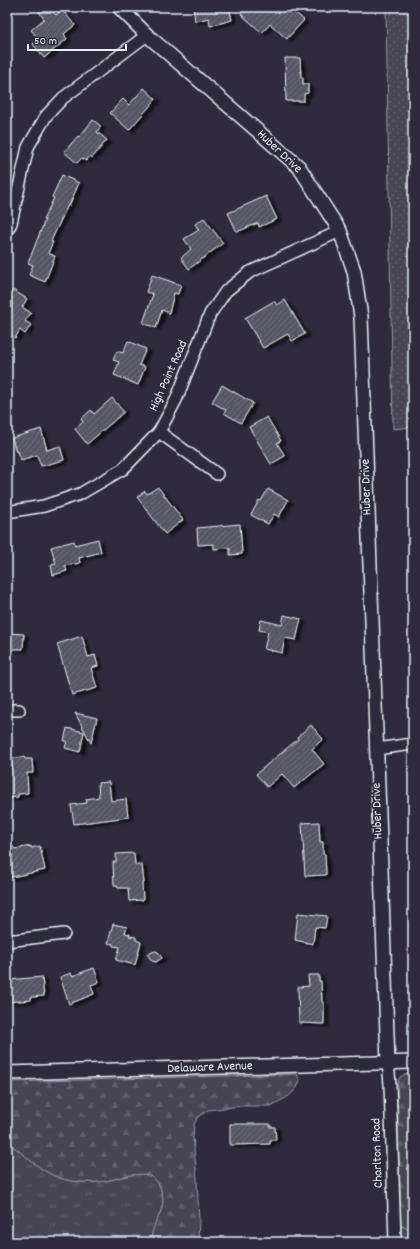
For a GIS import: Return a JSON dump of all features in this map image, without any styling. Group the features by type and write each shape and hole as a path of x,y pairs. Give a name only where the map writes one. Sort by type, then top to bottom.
{"street":[{"name":"Huber Drive","path":"119,7 147,35 299,167 340,231 354,271 361,317 388,1062"},
{"path":"7,232 11,222 28,147 46,116 63,98 147,35"},
{"name":"High Point Road","path":"7,512 44,506 80,494 123,469 159,432 176,400 210,314 226,291 250,272 340,231"},
{"path":"159,432 217,474"},
{"path":"7,710 19,710"},
{"path":"376,749 413,744"},
{"path":"7,941 64,934"},
{"name":"Charlton Road","path":"388,1062 395,1242"},
{"name":"Delaware Avenue","path":"7,1073 413,1062"}],"green space":[{"path":"386,7 413,7 413,427 393,429"},
{"path":"408,1073 413,1073 413,1230 401,1226 397,1086 400,1077"},
{"path":"297,1074 300,1080 297,1088 289,1096 271,1106 241,1106 208,1110 197,1118 194,1125 193,1137 199,1221 198,1242 152,1242 153,1230 162,1207 163,1200 158,1183 152,1177 144,1174 136,1174 99,1182 79,1182 65,1179 45,1171 7,1142 7,1082"},
{"path":"7,1142 45,1171 65,1179 79,1182 99,1182 136,1174 144,1174 152,1177 158,1183 163,1200 160,1213 153,1230 152,1242 7,1242"},
{"path":"401,1226 413,1230 408,1233 408,1242 402,1242"}],"building":[{"path":"46,7 49,7 56,15 62,10 75,25 64,34 67,39 44,58 33,44 39,39 31,30 44,19 39,12"},
{"path":"193,7 229,7 232,20 210,26 209,18 195,21"},
{"path":"248,7 289,7 304,20 287,39 270,24 262,33 241,14"},
{"path":"285,58 300,58 301,78 303,77 303,84 308,84 308,93 304,94 304,101 286,101"},
{"path":"144,88 156,99 129,130 110,113 123,99 129,105"},
{"path":"93,120 101,126 97,132 107,140 92,158 90,156 86,161 82,158 77,163 64,152"},
{"path":"62,175 79,183 51,241 53,242 48,253 55,256 45,282 29,275 33,265 28,263 45,220 43,220 54,198 52,197"},
{"path":"266,196 277,219 259,227 258,223 237,232 228,213"},
{"path":"204,218 223,243 189,269 181,258 191,249 184,239 199,230 195,224"},
{"path":"152,275 181,285 178,294 174,293 169,313 162,310 156,328 143,323 153,294 146,292"},
{"path":"13,290 27,299 22,307 31,313 25,321 31,325 25,334 20,330 15,338 7,332 7,298"},
{"path":"285,300 305,334 292,341 288,334 263,348 245,318 274,301 277,305"},
{"path":"128,341 146,349 139,365 145,367 138,385 114,375 119,362 113,360 117,351 123,353"},
{"path":"222,385 253,403 241,423 224,413 226,410 212,402"},
{"path":"112,398 124,412 87,444 75,429 83,422 81,419 91,410 94,414"},
{"path":"267,417 281,441 277,443 285,456 271,464 249,427"},
{"path":"41,429 47,450 60,446 64,460 41,466 37,455 21,460 18,451 16,452 12,438"},
{"path":"158,487 183,520 165,534 137,497 145,491 147,494"},
{"path":"268,489 288,500 279,517 274,514 268,524 251,515 259,500 261,501"},
{"path":"240,524 242,554 230,555 230,548 214,549 214,544 198,545 197,528"},
{"path":"98,539 101,552 79,558 80,563 65,566 67,571 53,575 51,565 56,564 51,547 74,541 75,545"},
{"path":"284,615 301,619 296,640 285,638 282,653 264,649 268,632 259,630 261,620 282,625"},
{"path":"7,633 24,634 23,649 7,649"},
{"path":"82,636 88,657 95,655 98,666 91,668 97,688 72,695 57,644"},
{"path":"75,713 97,718 91,743"},
{"path":"311,725 323,739 312,749 324,764 294,788 282,774 267,787 256,774 298,739 297,737"},
{"path":"67,728 84,732 80,752 65,748 67,741 64,741"},
{"path":"24,757 25,759 32,759 33,773 27,773 28,793 18,794 18,797 7,798 7,769 12,768 11,758"},
{"path":"109,782 111,801 126,799 128,817 74,824 71,805 87,803 86,799 99,797 98,783"},
{"path":"319,822 320,842 323,842 323,854 325,854 326,875 305,876 302,823"},
{"path":"7,840 15,849 40,846 45,870 7,878"},
{"path":"134,853 135,865 142,865 144,883 142,883 143,900 129,901 128,888 118,888 117,885 114,885 113,862 116,862 116,854"},
{"path":"298,913 327,916 325,928 315,927 313,944 295,940"},
{"path":"113,924 127,927 125,933 130,934 129,936 136,937 136,940 141,942 135,965 116,960 120,947 113,946 113,944 108,943"},
{"path":"155,951 158,952 162,958 156,962 152,961 147,954"},
{"path":"94,968 99,982 91,985 94,994 69,1004 60,977 71,973 72,976"},
{"path":"308,975 319,975 319,981 321,981 322,1002 324,1002 324,1024 299,1023 298,987 309,986"},
{"path":"42,977 44,996 31,997 31,1000 7,1002 7,980"},
{"path":"230,1124 270,1124 270,1127 275,1127 276,1140 270,1140 270,1144 230,1145"}]}
